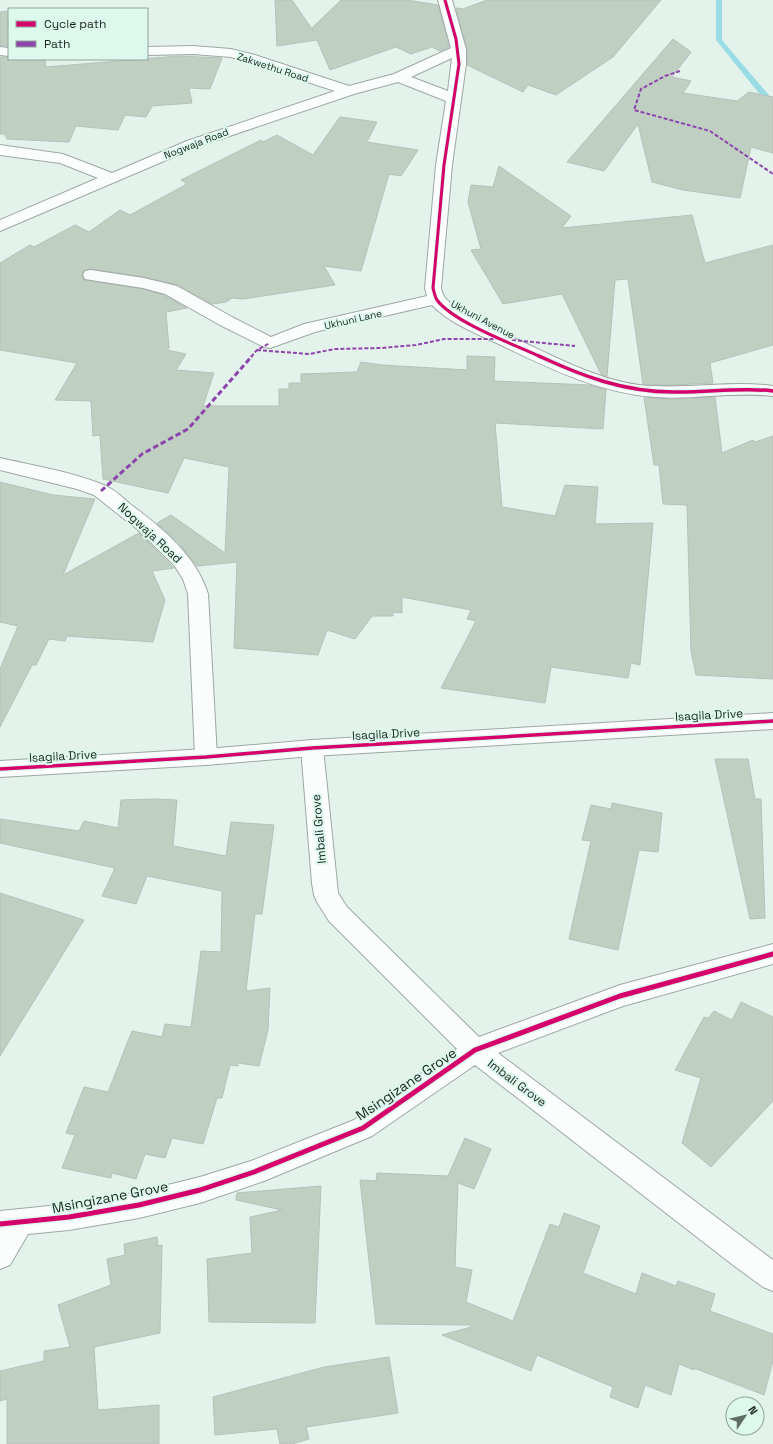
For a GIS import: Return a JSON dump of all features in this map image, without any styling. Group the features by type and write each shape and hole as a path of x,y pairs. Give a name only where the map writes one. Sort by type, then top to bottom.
{"street":[{"name":"Ukhuni Avenue","path":"446,0 456,33 459,49 455,99 444,165 433,288 436,300 446,309 483,330 548,360 598,380 621,387 659,392 758,389 773,391"},
{"name":"Nogwaja Road","path":"0,226 215,135 349,91 399,77 459,49"},
{"name":"Zakwethu Road","path":"148,51 193,50 231,53 349,91"},
{"path":"399,77 455,99"},
{"path":"0,150 63,159 111,178"},
{"name":"Ukhuni Lane","path":"90,275 144,283 171,290 226,321 270,343 310,328 436,300"},
{"name":"Nogwaja Road","path":"0,464 83,484 102,491 144,524 181,560 193,578 198,594 206,757"},
{"name":"Isagila Drive","path":"0,769 206,757 312,748 773,721"},
{"name":"Imbali Grove","path":"312,748 326,895 338,914 475,1050 743,1256 773,1277"},
{"name":"Msingizane Grove","path":"9,1224 69,1217 139,1205 200,1190 254,1172 363,1128 475,1050 620,996 773,954"},
{"path":"0,1256 9,1224"}],"building":[{"path":"275,0 292,0 314,32 312,28 341,0 407,0 438,5 449,47 440,51 432,47 411,54 396,47 330,70 317,40 277,46"},
{"path":"487,0 661,0 613,57 556,95 528,85 523,92 467,65 467,49 456,8 463,9"},
{"path":"8,11 8,46 0,46 0,12"},
{"path":"673,39 691,52 672,77 691,81 683,93 737,101 749,92 773,97 773,153 751,147 740,198 683,190 652,182 638,124 604,171 567,162"},
{"path":"178,56 222,58 210,89 189,88 192,103 152,106 146,117 125,115 118,130 76,126 69,142 7,139 5,134 0,134 0,57 8,57 8,60 45,60 46,67 130,60 148,60 148,58"},
{"path":"340,117 377,122 367,142 418,150 401,176 389,174 361,271 324,266 335,285 243,299 232,298 226,302 212,304 178,285 144,277 91,269 84,270 82,274 84,280 143,289 164,295 187,308 166,312 169,348 167,350 186,354 176,370 214,373 203,406 279,406 279,389 289,389 289,383 301,383 301,374 357,372 361,362 382,365 467,370 467,356 495,357 494,381 590,385 606,390 603,429 495,423 502,507 555,516 565,485 598,487 595,524 653,523 640,665 631,663 628,678 551,667 545,703 441,688 476,621 467,619 471,610 402,597 402,613 393,612 393,616 372,616 355,639 327,630 318,655 234,648 237,562 197,566 178,542 157,523 171,515 225,553 229,467 184,458 168,493 103,479 100,435 93,436 91,401 55,400 77,363 0,350 0,263 30,245 34,247 75,225 89,232 120,210 130,215 187,184 181,180 261,140 263,142 277,135 313,155"},
{"path":"499,166 571,216 562,228 692,215 705,263 773,245 773,345 710,363 713,383 673,385 643,384 628,279 615,280 607,376 601,374 562,294 503,304 471,250 481,249 468,202 471,185 493,187"},
{"path":"644,397 670,399 715,397 722,453 753,440 755,442 773,436 773,679 696,675 691,651 687,505 663,504 659,465 654,465"},
{"path":"0,482 53,495 95,499 63,575 139,533 174,568 152,571 165,600 153,642 67,636 65,641 49,639 36,665 32,665 0,727 0,669 18,626 0,622"},
{"path":"715,759 748,759 755,799 761,799 765,918 750,919"},
{"path":"121,800 177,800 173,846 226,856 231,822 274,825 262,914 255,914 246,991 270,988 268,1030 259,1066 238,1063 238,1066 230,1065 222,1098 217,1098 203,1144 172,1138 165,1158 145,1154 136,1179 112,1173 111,1178 62,1168 75,1135 66,1133 84,1087 108,1092 132,1031 162,1037 165,1024 191,1027 201,951 221,952 222,891 147,876 136,904 102,896 115,868 0,843 0,819 79,831 84,821 118,828"},
{"path":"612,803 662,813 658,852 639,850 618,950 569,939 591,841 582,840 591,805 611,809"},
{"path":"0,893 84,920 0,1056"},
{"path":"741,1002 773,1017 773,1101 711,1167 682,1143 701,1078 675,1070 704,1017 708,1018 714,1011 732,1020"},
{"path":"465,1138 491,1149 474,1189 458,1183 455,1267 472,1270 466,1302 513,1321 550,1224 559,1227 564,1213 600,1226 583,1273 636,1294 642,1273 676,1286 678,1281 715,1294 710,1311 773,1334 773,1361 764,1395 694,1368 694,1370 679,1364 671,1395 645,1385 638,1408 610,1397 613,1387 537,1355 531,1371 442,1335 471,1327 471,1325 376,1324 360,1180 376,1181 377,1173 448,1176"},
{"path":"321,1186 315,1323 209,1322 207,1259 252,1253 250,1217 282,1210 236,1200 237,1193"},
{"path":"157,1237 158,1246 162,1245 160,1333 94,1347 98,1410 159,1405 159,1444 7,1444 7,1399 0,1401 0,1371 44,1361 44,1351 70,1347 58,1305 111,1285 107,1259 125,1255 124,1244"},
{"path":"389,1357 398,1413 306,1427 309,1439 292,1444 280,1444 277,1429 215,1435 213,1397 324,1367"}],"waterway":[{"path":"719,0 719,40 773,105"}],"marked path":[{"path":"680,71 665,76 641,89 634,110 710,131 773,174"},
{"path":"257,350 309,354 335,349 381,348 416,345 444,339 498,339"},
{"path":"512,340 575,346"},
{"path":"101,491 142,454 188,429 257,350 270,343"}],"cycle path":[{"path":"445,0 453,23 459,64 444,165 433,288 436,299 457,317 476,327 567,369 608,384 655,392 758,389 773,391"},
{"path":"0,769 206,757 312,748 773,721"},
{"path":"0,1224 69,1217 139,1205 200,1190 254,1172 363,1128 475,1050 620,996 773,954"}]}
